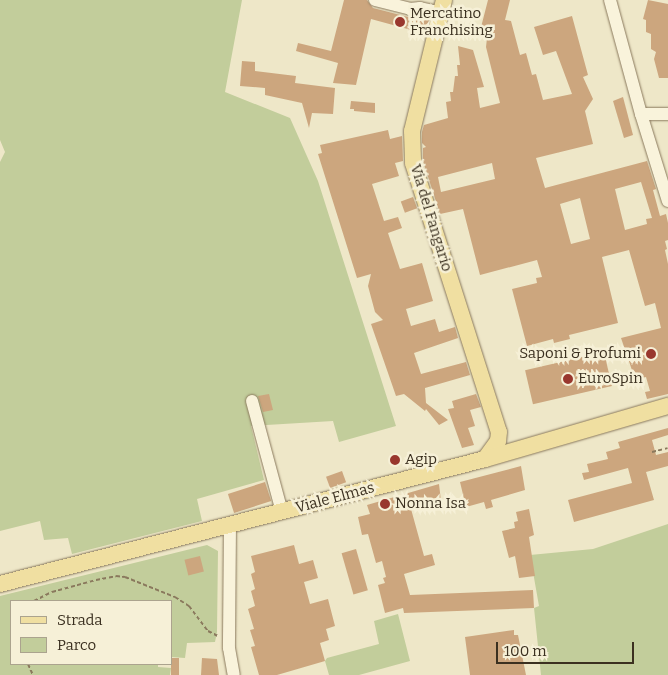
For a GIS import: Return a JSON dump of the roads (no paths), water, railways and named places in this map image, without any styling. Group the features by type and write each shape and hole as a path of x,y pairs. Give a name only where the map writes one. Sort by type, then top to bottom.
{"main road":[{"name":"Via del Fangario","path":"443,7 412,131 413,163 499,432"},
{"name":"Viale Elmas","path":"0,584 485,459 668,406"},
{"path":"499,432 510,441 529,447"},
{"path":"485,459 498,441 499,432"}],"street":[{"path":"375,0 410,9 443,7"},
{"path":"610,0 641,114 668,201"},
{"path":"641,114 668,114"},
{"path":"252,401 282,512"},
{"path":"230,525 229,642 230,662 234,675"}],"place":[{"name":"Mercatino Franchising","path":"400,22"},
{"name":"Saponi & Profumi","path":"651,354"},
{"name":"EuroSpin","path":"568,379"},
{"name":"Agip","path":"395,460"},
{"name":"Nonna Isa","path":"385,504"}]}
